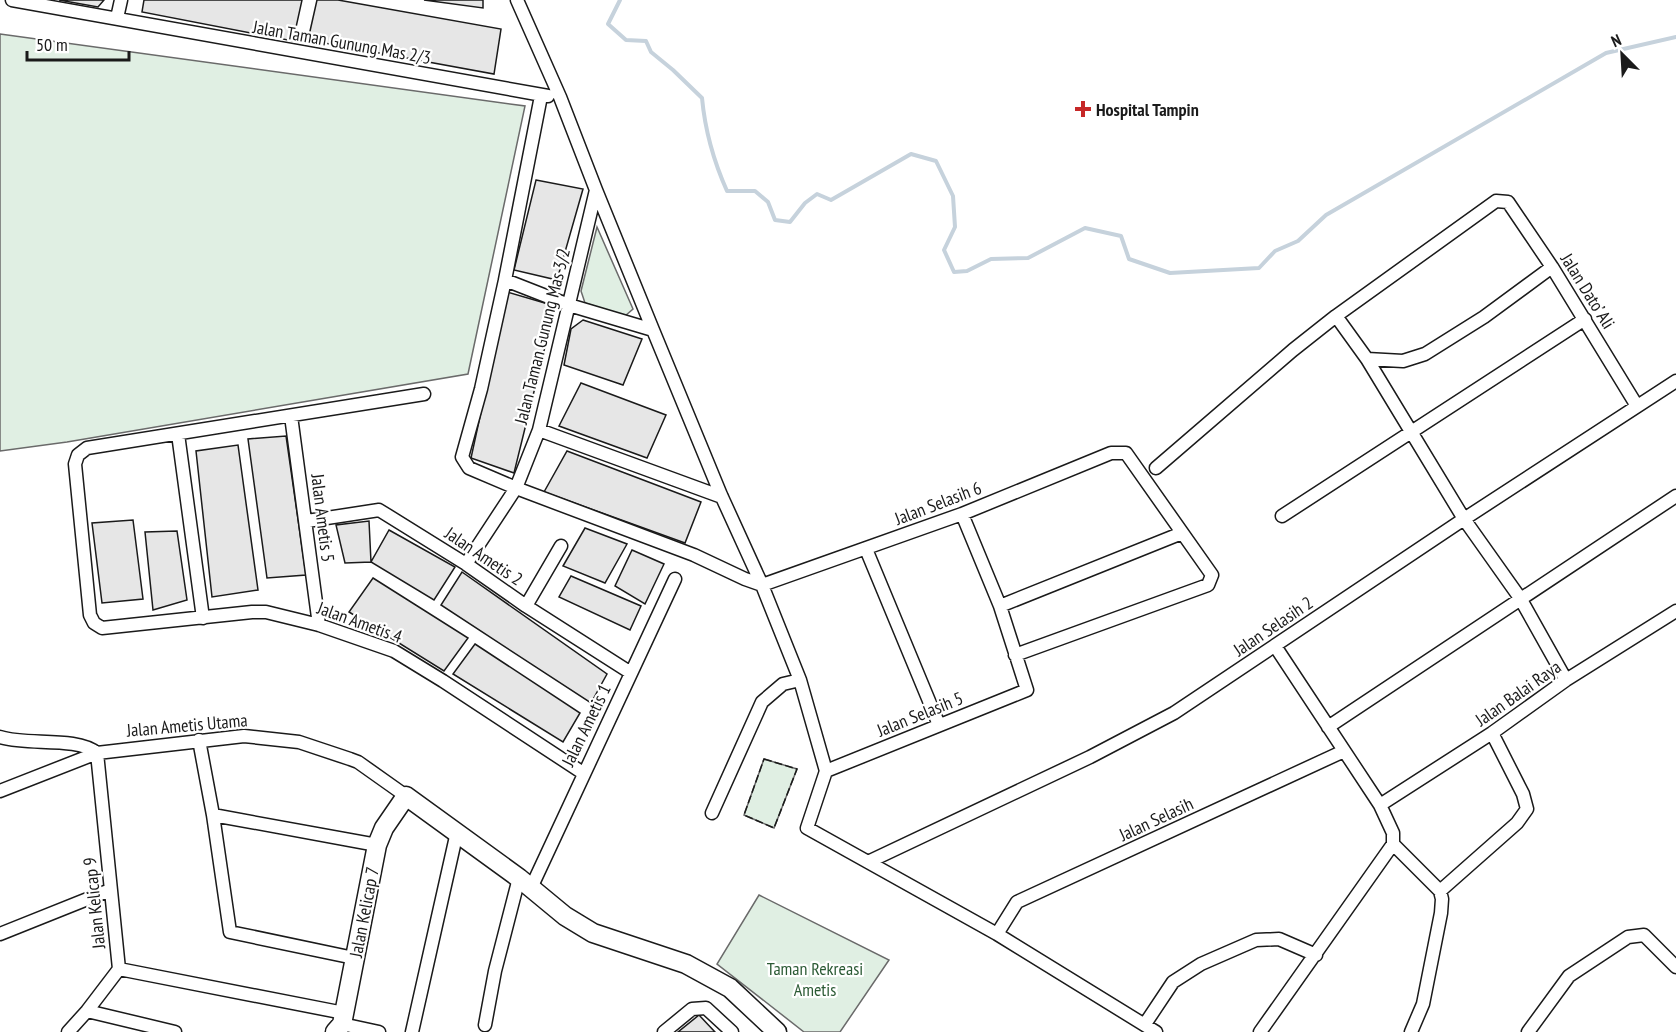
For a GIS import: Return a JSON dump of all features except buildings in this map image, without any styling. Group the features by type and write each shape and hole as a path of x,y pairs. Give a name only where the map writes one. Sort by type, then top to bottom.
{"street":[{"name":"Jalan Taman Gunung Mas 2/3","path":"12,0 541,96 560,97"},
{"path":"117,18 121,0"},
{"path":"517,0 560,97 653,330 800,680 826,771 807,828 997,934 1156,1032"},
{"path":"541,96 505,280 481,389 462,457 469,468 694,555 762,585"},
{"name":"Jalan Taman Gunung Mas 3/2","path":"466,564 516,488 539,430 596,190"},
{"name":"Jalan Dato’ Ali","path":"1336,316 1496,201 1503,200 1508,202 1552,267 1637,406"},
{"path":"1367,359 1403,361 1425,354 1484,317 1552,267"},
{"path":"505,280 569,305 653,330"},
{"path":"1156,468 1336,316 1367,359 1464,519 1520,598 1566,680"},
{"path":"1282,516 1585,319"},
{"name":"Jalan Selasih 2","path":"868,862 1090,756 1174,713 1464,519 1676,381"},
{"path":"203,618 178,434 424,394"},
{"name":"Jalan Ametis 5","path":"291,416 307,521 319,625"},
{"path":"539,430 722,497"},
{"name":"Jalan Ametis 4","path":"178,434 87,448 78,454 75,464 90,615 94,623 102,628 114,628 267,612 319,625 394,651 583,773"},
{"name":"Jalan Selasih 6","path":"762,585 962,514 1111,453 1126,453 1182,533"},
{"path":"1328,727 1676,496"},
{"name":"Jalan Ametis 2","path":"307,521 379,510 466,564 526,606 631,673"},
{"path":"962,514 1000,606 1015,655 1208,585 1212,575 1182,533 1000,606"},
{"path":"526,606 561,546"},
{"path":"866,549 939,725"},
{"name":"Jalan Ametis 1","path":"484,1025 495,971 525,883 583,773 675,579"},
{"name":"Jalan Balai Raya","path":"1380,805 1492,733 1566,680 1676,611"},
{"path":"1260,1032 1393,844 1393,832 1380,805 1275,646"},
{"name":"Jalan Selasih 5","path":"826,771 1027,690 1015,655"},
{"path":"712,813 762,702 783,684 800,680"},
{"path":"1440,891 1517,822 1527,808 1523,794 1492,733"},
{"name":"Jalan Ametis Utama","path":"0,791 97,753 198,740 252,736 299,742 358,762 406,796"},
{"path":"0,737 81,745 97,753"},
{"path":"198,740 213,815 230,932 354,958"},
{"name":"Jalan Selasih","path":"997,934 1017,902 1344,751"},
{"name":"Jalan Kelicap 9","path":"68,1032 119,969 97,753"},
{"path":"406,796 525,883 565,916 593,933 686,964 730,988 777,1032"},
{"name":"Jalan Kelicap 7","path":"340,1023 377,845 384,828 406,796"},
{"path":"213,815 377,845"},
{"path":"412,1032 457,832"},
{"path":"1393,844 1440,891 1442,899 1442,913 1423,1004 1411,1032"},
{"path":"0,934 110,890"},
{"path":"1528,1032 1569,976 1628,937 1644,935 1676,967"},
{"path":"1145,1024 1173,982 1201,964 1256,940 1279,939 1316,955"},
{"path":"119,969 379,1032"},
{"path":"664,1032 692,1009 706,1008 732,1032"},
{"path":"87,1011 175,1032"}],"green space":[{"path":"0,34 525,106 468,374 67,442 0,451"},
{"path":"597,227 633,309 625,316 585,303 581,291"},
{"path":"764,759 797,769 774,828 744,815"},
{"name":"Taman Rekreasi Ametis","path":"759,895 889,960 840,1032 804,1032 717,964"}],"waterway":[{"path":"620,0 608,24 626,40 646,41 651,52 702,98 711,146 727,191 755,191 768,202 775,220 790,222 805,203 817,194 831,200 911,154 936,161 953,196 955,227 944,250 954,272 967,271 991,259 1028,258 1085,228 1121,236 1129,259 1170,273 1259,268 1275,251 1298,241 1326,215 1606,53 1676,37"}],"fence":[{"path":"764,759 797,769 774,828 744,815 764,759"}],"place":[{"name":"Hospital Tampin","path":"1083,109"}]}
